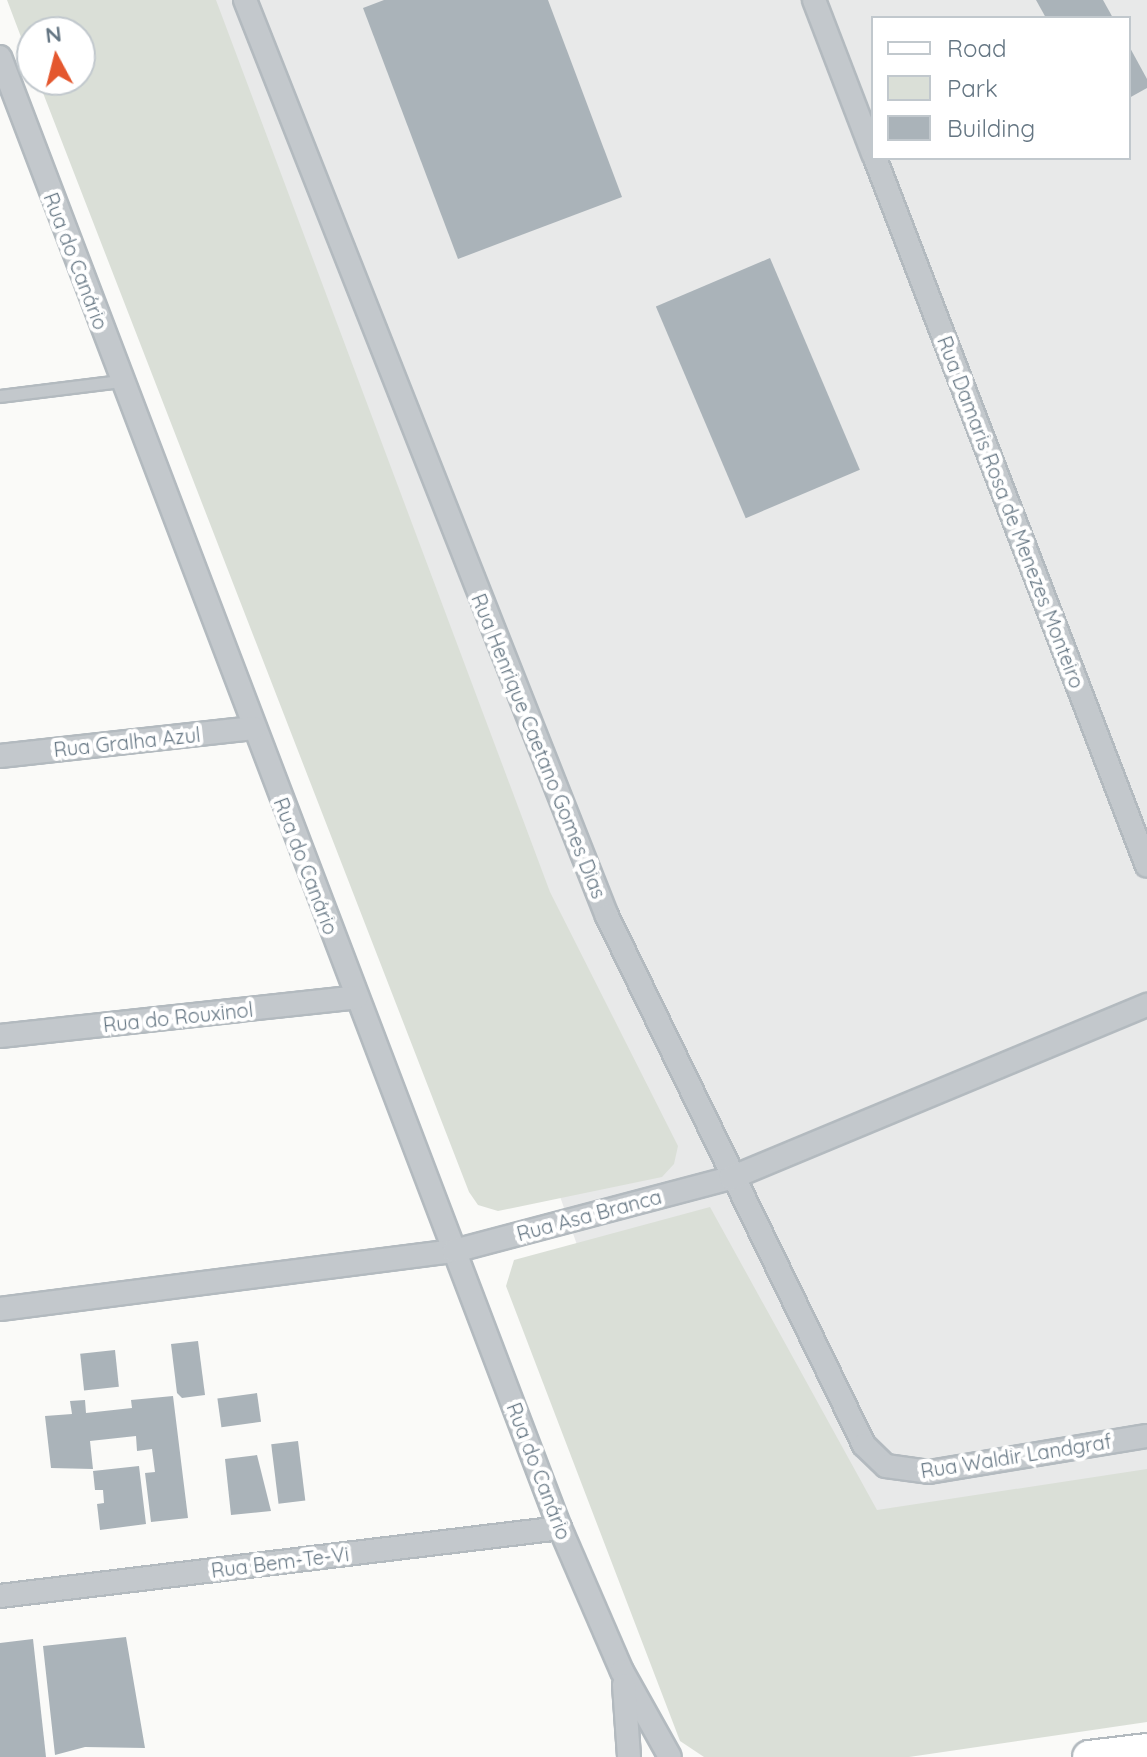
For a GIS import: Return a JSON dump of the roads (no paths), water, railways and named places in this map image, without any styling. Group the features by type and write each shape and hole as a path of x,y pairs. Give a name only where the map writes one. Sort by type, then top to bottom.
{"main road":[{"path":"1089,1757 1147,1750"}],"street":[{"name":"Rua Henrique Caetano Gomes Dias","path":"245,0 607,916 731,1178 864,1445 886,1466"},
{"name":"Rua Damaris Rosa de Menezes Monteiro","path":"814,0 871,148"},
{"name":"Rua do Canário","path":"0,57 560,1528 622,1671"},
{"name":"Rua Damaris Rosa de Menezes Monteiro","path":"876,160 1147,866"},
{"name":"Rua Gralha Azul","path":"0,756 253,728"},
{"name":"Rua do Rouxinol","path":"0,1036 357,997"},
{"name":"Rua Asa Branca","path":"0,1309 454,1251 731,1178 1147,1005"},
{"name":"Rua Waldir Landgraf","path":"886,1466 929,1472 1147,1436"},
{"name":"Rua Bem-Te-Vi","path":"0,1596 560,1528"},
{"path":"622,1671 629,1757"},
{"path":"622,1671 670,1757"}],"lane":[{"path":"0,396 121,381"}]}
